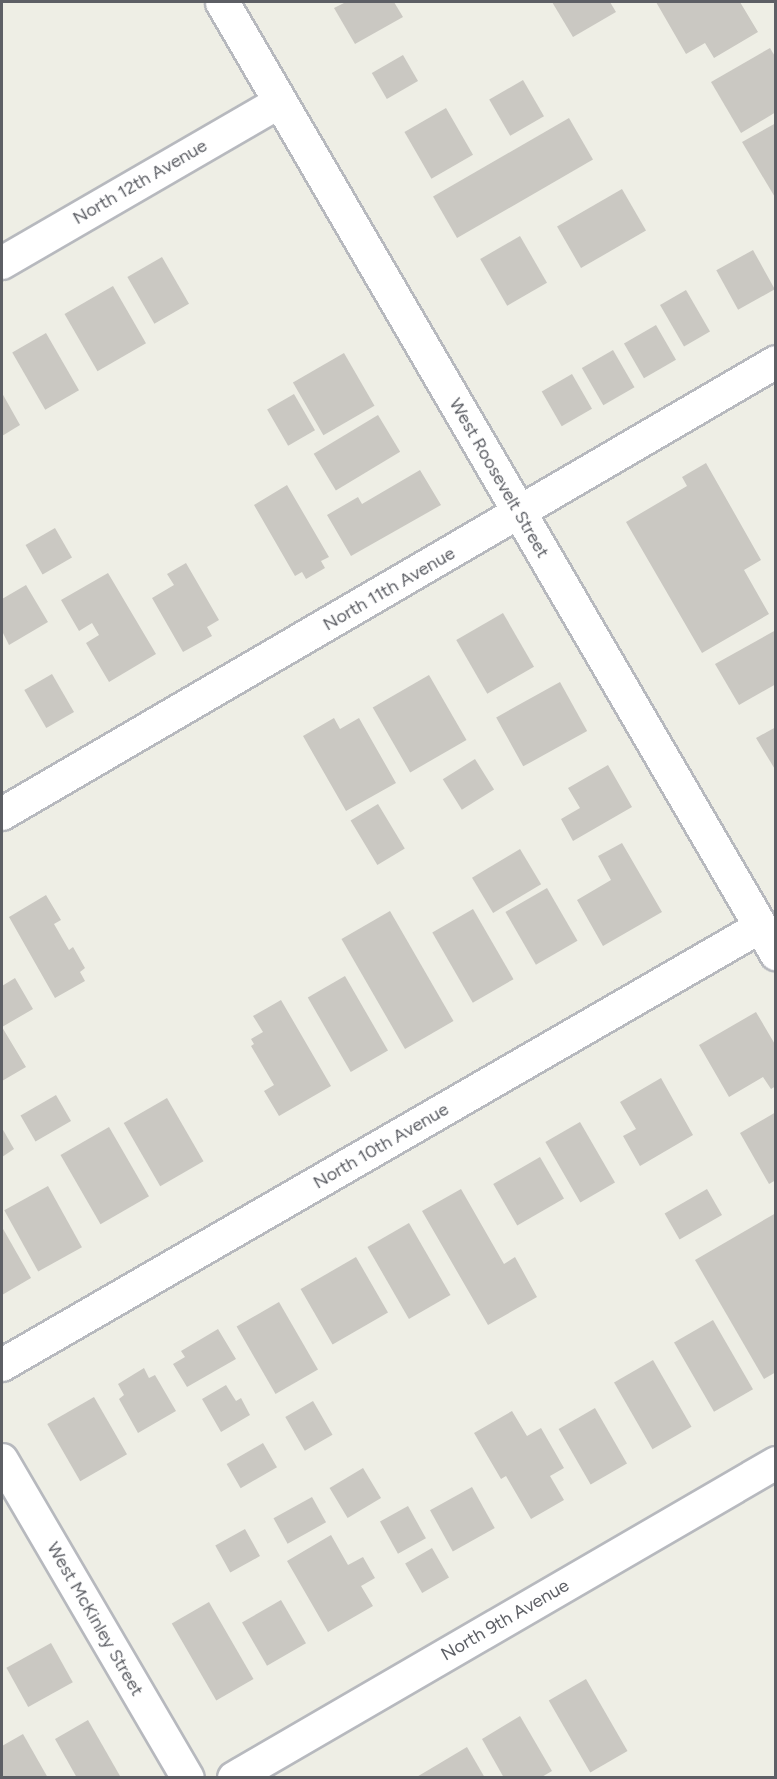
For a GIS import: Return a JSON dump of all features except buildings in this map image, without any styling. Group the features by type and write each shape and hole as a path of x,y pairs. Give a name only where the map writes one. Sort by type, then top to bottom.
{"street":[{"name":"West Roosevelt Street","path":"222,2 768,940"},
{"name":"North 12th Avenue","path":"2,263 280,102"},
{"name":"North 11th Avenue","path":"2,814 776,362"},
{"name":"North 10th Avenue","path":"2,1365 768,940"},
{"name":"West McKinley Street","path":"2,1460 188,1778"},
{"name":"North 9th Avenue","path":"234,1778 776,1463"}]}
